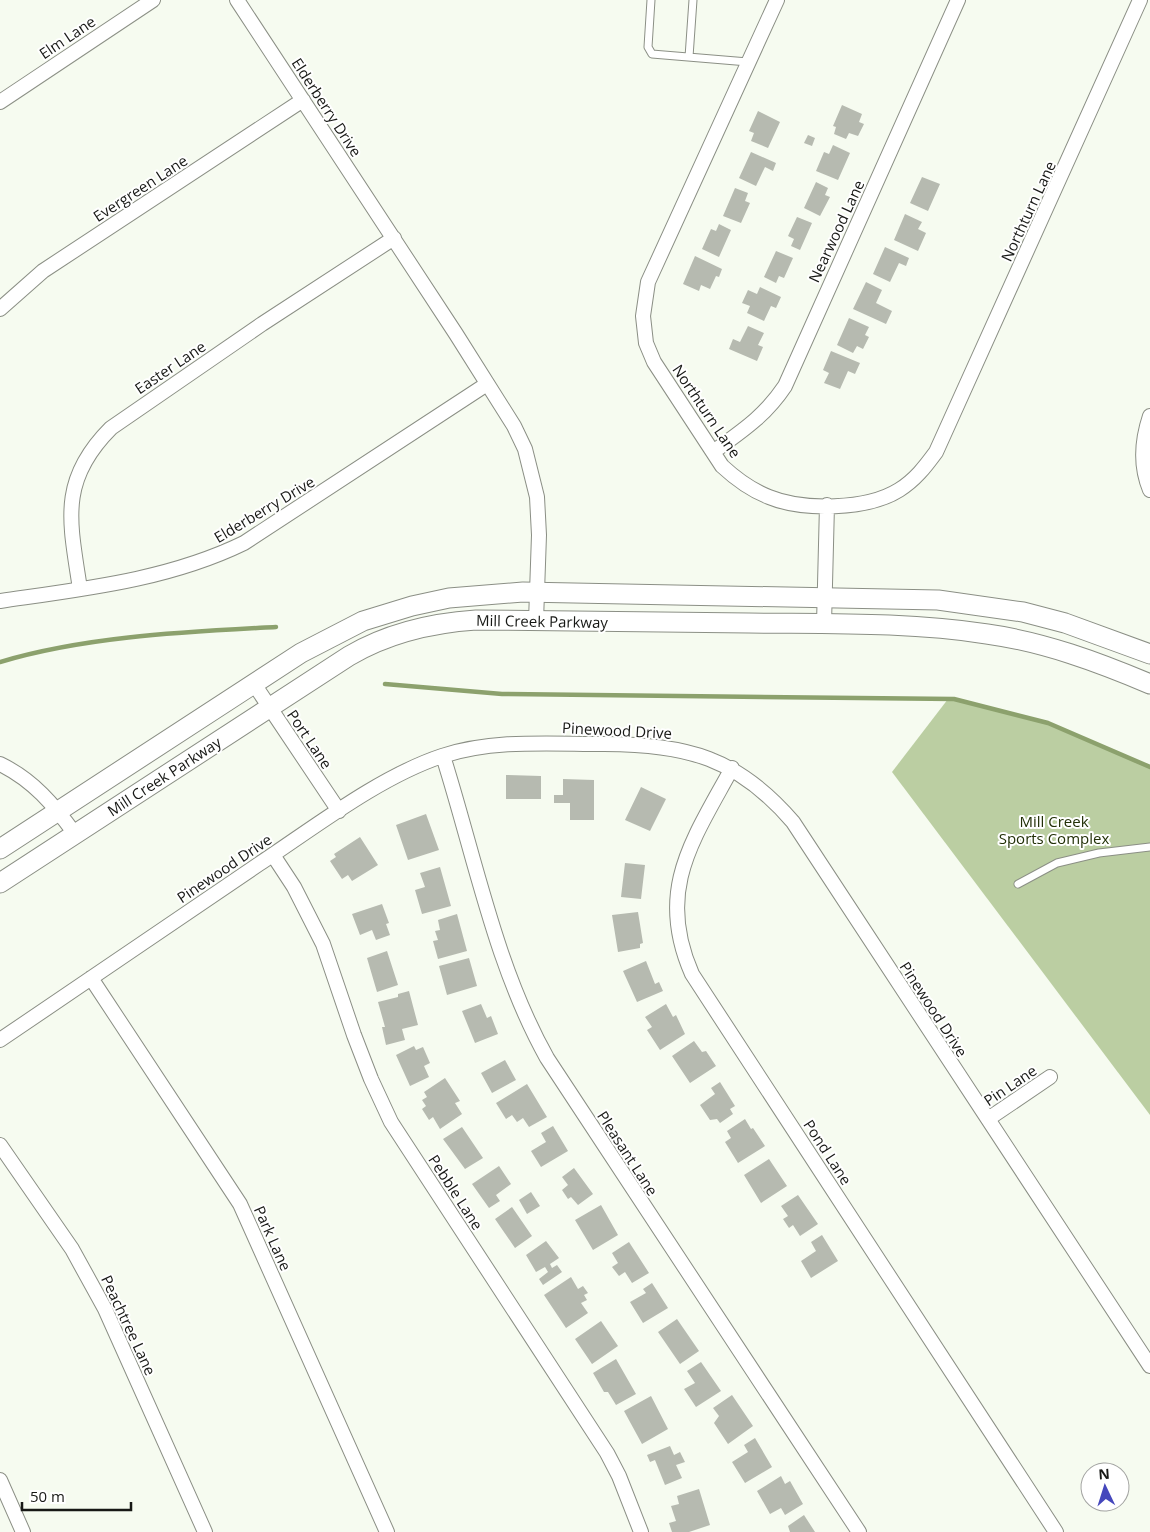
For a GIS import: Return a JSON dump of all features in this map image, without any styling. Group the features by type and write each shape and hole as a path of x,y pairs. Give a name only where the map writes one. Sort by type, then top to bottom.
{"main road":[{"name":"Mill Creek Parkway","path":"0,849 254,684 332,636 377,616 448,598 485,594 538,592 928,600 981,605 1065,623 1150,654"},
{"name":"Mill Creek Parkway","path":"0,883 359,650 404,632 452,622 536,621 900,626 988,634 1041,645 1082,657 1150,684"}],"street":[{"name":"Elm Lane","path":"0,102 153,0"},
{"name":"Elderberry Drive","path":"237,0 394,238 514,426 533,473 538,497 538,592 536,621"},
{"name":"Northturn Lane","path":"777,0 648,282 644,295 644,329 654,362 722,466 733,476 770,498 798,505 855,505 877,500 897,491 923,470 936,452 1140,0"},
{"name":"Nearwood Lane","path":"713,452 758,420 773,404 785,386 958,0"},
{"name":"Evergreen Lane","path":"0,308 43,271 303,100"},
{"name":"Easter Lane","path":"80,589 70,521 72,495 85,458 97,442 111,428 143,406 394,238"},
{"name":"Elderberry Drive","path":"0,601 80,589 171,572 196,564 244,543 487,384"},
{"path":"1150,416 1144,441 1143,456 1150,490"},
{"path":"824,624 827,505"},
{"name":"Port Lane","path":"254,684 339,811"},
{"name":"Pinewood Drive","path":"0,1040 339,811 393,777 443,756 498,745 612,744 664,747 692,752 732,768 759,787 793,822 1150,1366"},
{"name":"Pleasant Lane","path":"443,756 510,979 532,1033 605,1148 859,1532"},
{"path":"0,764 29,781 58,811 75,834"},
{"name":"Pond Lane","path":"732,768 688,850 681,872 677,894 677,916 680,939 686,960 692,974 1056,1532"},
{"name":"Pebble Lane","path":"273,855 294,887 323,944 361,1053 391,1122 607,1453 620,1476 640,1532"},
{"name":"Park Lane","path":"91,978 240,1204 387,1532"},
{"name":"Pin Lane","path":"988,1119 1050,1077"},
{"name":"Peachtree Lane","path":"0,1145 72,1249 105,1309 205,1532"},
{"path":"0,1480 23,1532"}],"lane":[{"path":"650,0 648,47 652,54 748,62"},
{"path":"689,57 693,0"},
{"path":"1018,884 1057,863 1099,853 1150,847"}],"green space":[{"name":"Mill Creek Sports Complex","path":"948,699 1048,723 1150,766 1150,1115 892,772"}],"building":[{"path":"842,105 862,114 859,122 864,124 858,136 849,133 846,139 834,134 836,127 833,126"},
{"path":"758,111 780,122 768,148 751,141 754,133 749,131"},
{"path":"808,135 815,138 812,146 804,143"},
{"path":"833,145 850,153 838,180 816,171 824,152 829,154"},
{"path":"751,152 776,163 773,171 765,167 756,186 739,178"},
{"path":"922,177 940,184 928,211 910,203"},
{"path":"816,182 828,188 825,195 830,197 820,216 804,208"},
{"path":"735,188 748,193 745,201 750,203 741,223 723,216"},
{"path":"905,214 922,222 918,229 926,233 918,251 894,240"},
{"path":"797,217 812,223 800,250 791,246 794,239 788,236"},
{"path":"719,224 731,230 719,257 702,249 711,229 716,231"},
{"path":"885,247 909,258 906,266 899,263 890,282 873,274"},
{"path":"776,251 793,258 784,278 779,276 776,283 764,277"},
{"path":"695,256 722,269 719,277 716,276 710,289 701,285 699,291 683,284"},
{"path":"866,282 882,290 876,303 892,311 886,324 853,309"},
{"path":"760,287 781,297 776,308 771,306 764,321 747,313 750,306 742,303 748,290 757,294"},
{"path":"849,318 869,327 865,335 869,337 863,349 857,346 853,353 837,345"},
{"path":"748,326 764,333 758,345 763,347 757,361 729,349 733,339 740,342"},
{"path":"831,351 860,363 855,374 848,371 840,389 824,383 829,373 823,370"},
{"path":"506,775 541,776 541,799 506,799"},
{"path":"563,779 594,780 594,820 570,820 570,803 554,803 554,795 563,795"},
{"path":"641,787 666,799 650,831 625,820"},
{"path":"426,814 439,850 408,860 396,825"},
{"path":"360,837 378,865 352,881 348,875 342,879 330,861 336,857 334,854"},
{"path":"625,863 645,865 641,899 621,897"},
{"path":"440,867 451,906 422,914 415,890 425,887 420,873"},
{"path":"382,904 389,923 386,924 390,935 376,940 372,930 360,935 352,914"},
{"path":"638,912 643,943 640,944 640,948 618,952 612,915"},
{"path":"457,914 467,951 438,959 433,941 438,940 435,931 440,930 438,920"},
{"path":"387,951 398,985 377,992 367,958"},
{"path":"469,958 477,986 447,995 439,966"},
{"path":"646,961 655,984 659,982 663,991 637,1002 623,971"},
{"path":"409,991 418,1025 402,1029 405,1040 386,1045 382,1027 385,1027 378,1002 398,997 398,994"},
{"path":"481,1004 487,1018 491,1016 498,1034 475,1043 462,1011"},
{"path":"666,1004 673,1017 676,1015 685,1034 660,1050 647,1030 652,1027 645,1017"},
{"path":"694,1041 702,1052 706,1051 716,1066 690,1083 672,1056"},
{"path":"414,1046 416,1050 423,1047 430,1063 424,1066 429,1077 410,1086 396,1055"},
{"path":"505,1060 516,1080 492,1093 481,1073"},
{"path":"445,1078 460,1101 455,1103 462,1114 440,1129 433,1117 429,1120 422,1109 426,1106 422,1100 427,1097 424,1092"},
{"path":"720,1082 735,1106 730,1109 733,1114 720,1123 717,1119 710,1120 700,1105 715,1094 711,1088"},
{"path":"527,1084 547,1117 529,1127 523,1118 517,1122 512,1115 506,1119 496,1103"},
{"path":"745,1119 765,1146 738,1163 725,1142 731,1138 727,1131"},
{"path":"553,1126 568,1151 541,1167 531,1151 546,1142 541,1133"},
{"path":"462,1127 483,1158 465,1169 443,1139"},
{"path":"769,1159 787,1186 761,1203 744,1175"},
{"path":"499,1166 511,1184 496,1195 500,1201 489,1208 472,1184"},
{"path":"574,1168 593,1194 578,1205 571,1197 568,1199 562,1190 568,1185 562,1177"},
{"path":"531,1192 540,1206 527,1214 519,1200"},
{"path":"798,1195 818,1224 800,1236 793,1225 789,1228 783,1219 788,1216 781,1206"},
{"path":"601,1205 618,1235 593,1250 575,1220"},
{"path":"512,1207 532,1236 515,1248 495,1219"},
{"path":"822,1235 838,1261 811,1278 801,1261 816,1251 811,1242"},
{"path":"546,1241 559,1258 550,1264 552,1268 557,1265 562,1272 543,1285 539,1279 548,1272 545,1267 536,1272 526,1255"},
{"path":"629,1242 649,1273 632,1283 625,1272 619,1276 612,1267 618,1263 612,1253"},
{"path":"571,1277 578,1289 583,1286 588,1293 584,1295 587,1300 581,1303 588,1313 566,1328 544,1295"},
{"path":"652,1283 668,1308 643,1323 630,1302 646,1293 643,1289"},
{"path":"677,1319 699,1351 680,1364 658,1332"},
{"path":"601,1321 618,1346 592,1364 575,1339"},
{"path":"616,1359 636,1394 616,1405 608,1392 604,1392 593,1373"},
{"path":"701,1362 721,1391 696,1407 684,1389 695,1383 687,1371"},
{"path":"732,1395 753,1426 728,1444 714,1423 719,1416 713,1408"},
{"path":"651,1396 668,1429 642,1444 624,1411"},
{"path":"755,1438 772,1467 745,1483 732,1462 748,1452 744,1445"},
{"path":"670,1446 674,1455 680,1452 685,1462 676,1465 682,1478 665,1485 655,1460 650,1462 647,1455"},
{"path":"781,1476 785,1484 790,1481 803,1504 785,1515 781,1508 770,1514 757,1491"},
{"path":"699,1489 710,1525 689,1532 672,1532 669,1523 676,1521 671,1506 679,1504 677,1496"},
{"path":"804,1515 815,1532 790,1532 788,1526"}],"waterway":[{"path":"0,662 33,653 102,641 172,633 276,627"},
{"path":"385,684 502,694 954,699 1048,723 1150,767"}]}
